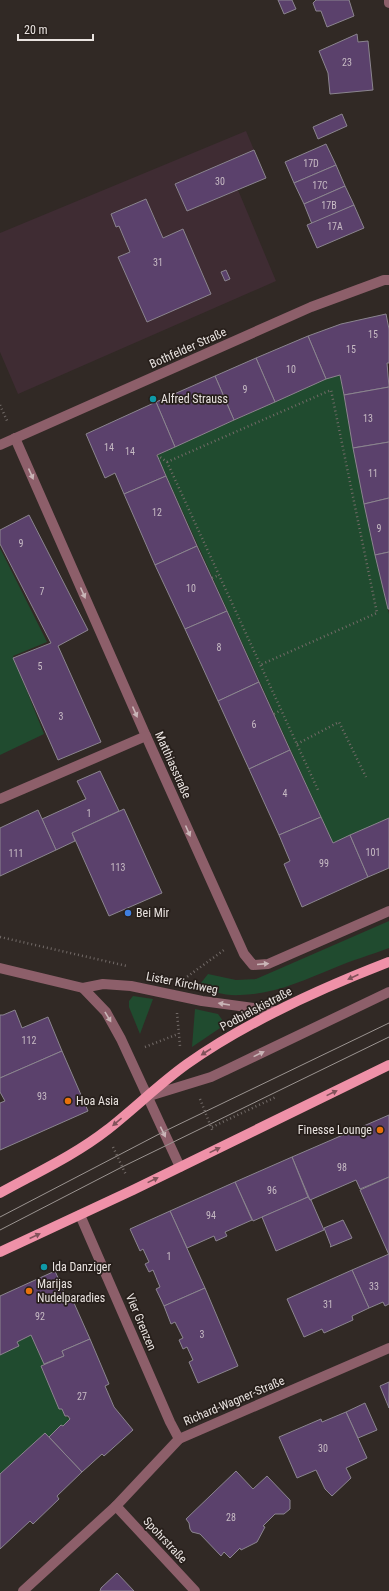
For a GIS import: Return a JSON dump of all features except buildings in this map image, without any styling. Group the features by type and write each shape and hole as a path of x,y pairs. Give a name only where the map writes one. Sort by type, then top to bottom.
{"main road":[{"name":"Podbielskistraße","path":"0,1193 59,1161 106,1131 192,1061 219,1043 276,1011 389,962"},
{"path":"0,1252 133,1190 389,1065"}],"street":[{"name":"Bothfelder Straße","path":"0,445 311,308 384,280 389,280"},
{"name":"Matthiasstraße","path":"15,438 244,954 253,965 268,964 389,911"},
{"path":"0,799 146,736"},
{"name":"Lister Kirchweg","path":"0,968 83,988 103,984 131,986 202,1001 276,1011"},
{"path":"83,988 106,1012 121,1040 146,1097 180,1167"},
{"path":"146,1097 226,1070 389,992"},
{"name":"Vier Grenzen","path":"80,1215 170,1422 179,1439"},
{"name":"Richard-Wagner-Straße","path":"23,1591 116,1506 179,1439 389,1348"},
{"name":"Spohrstraße","path":"116,1506 195,1591"}],"path":[{"path":"167,462 331,390 377,613 260,664"},
{"path":"157,455 167,462 318,790"},
{"path":"212,578 219,575"},
{"path":"274,714 281,710"},
{"path":"297,744 339,722 366,777"},
{"path":"0,937 130,967"},
{"path":"176,978 184,979 238,940"},
{"path":"177,1012 178,1034 181,1047"},
{"path":"146,1047 178,1034"},
{"path":"193,1082 220,1147"},
{"path":"212,1127 276,1097"},
{"path":"106,1131 133,1190"}],"shaded area":[{"path":"246,131 254,150 175,184 187,211 238,190 276,281 18,394 0,352 0,233"}],"green space":[{"path":"340,375 364,504 389,614 389,818 333,843 157,455 326,379"},
{"path":"0,548 47,642 13,656 44,734 0,755"},
{"path":"389,921 389,948 348,962 311,978 288,986 253,994 223,994 197,988 208,974 236,980 256,979"},
{"path":"133,996 153,999 140,1034 129,1007 129,1001"},
{"path":"195,1009 218,1014 223,1021 223,1026 192,1047"},
{"path":"31,1335 44,1364 41,1366 59,1408 62,1409 65,1416 70,1419 63,1426 61,1425 49,1437 45,1433 0,1474 0,1355 18,1346 17,1342"}],"tram line":[{"path":"0,1217 163,1132 389,1023"},
{"path":"0,1230 122,1167 389,1037"}],"place":[{"name":"Alfred Strauss","path":"153,399"},
{"name":"Bei Mir","path":"128,913"},
{"name":"Hoa Asia","path":"68,1101"},
{"name":"Finesse Lounge","path":"380,1130"},
{"name":"Ida Danziger","path":"44,1267"},
{"name":"Marijas Nudelparadies","path":"29,1291"}]}
